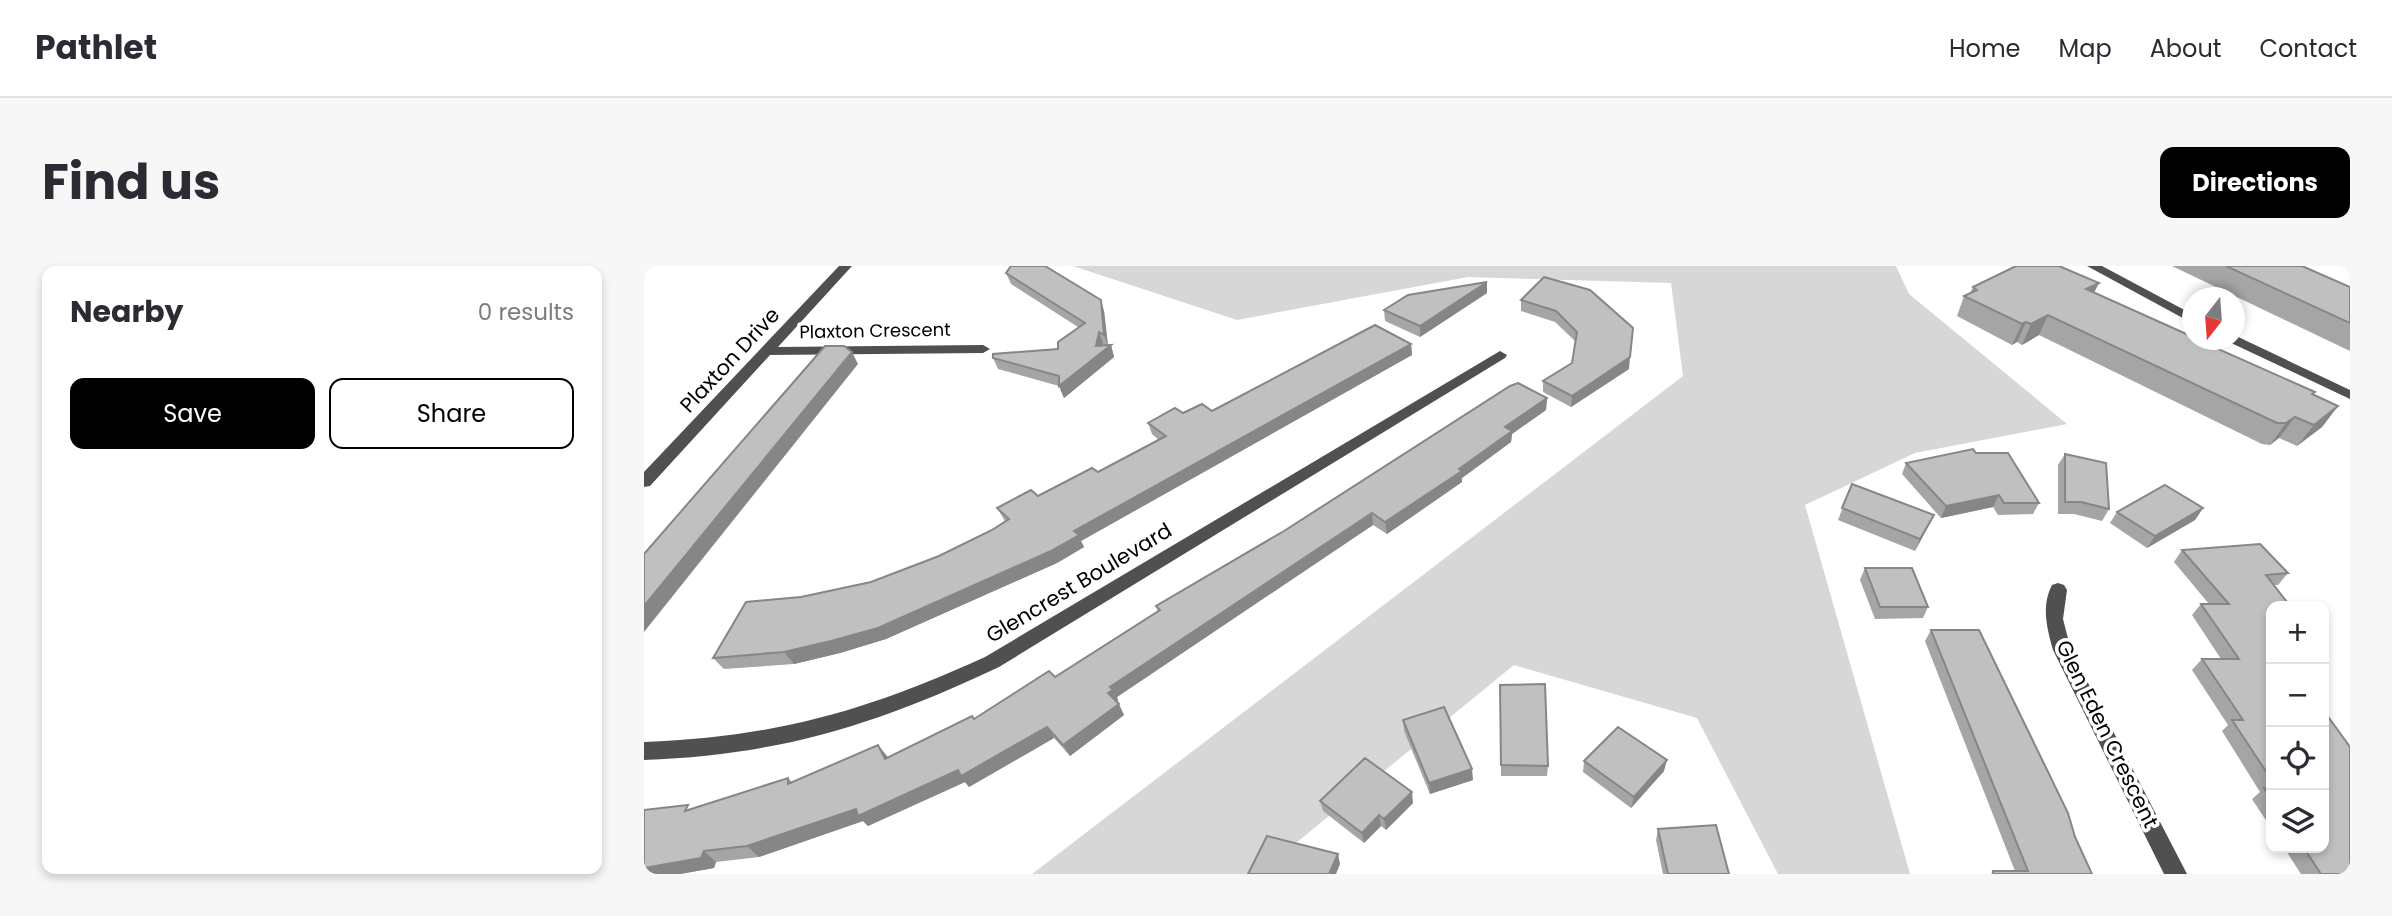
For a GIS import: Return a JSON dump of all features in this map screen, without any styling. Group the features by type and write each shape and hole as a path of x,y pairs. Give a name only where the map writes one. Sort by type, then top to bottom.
{"street":[{"name":"Plaxton Drive","path":"644,482 846,266"},
{"path":"2093,266 2182,313"},
{"path":"2245,344 2350,395"},
{"name":"Plaxton Crescent","path":"768,351 983,349"},
{"name":"Glencrest Boulevard","path":"644,751 721,748 764,742 851,721 929,692 992,662 1500,355"},
{"name":"Glen Eden Crescent","path":"2058,590 2054,619 2062,650 2176,874"}],"shaded area":[{"path":"1073,266 1896,266 1909,294 2067,424 1915,453 1805,505 1910,874 1778,874 1697,718 1514,665 1258,874 1032,874 1683,376 1671,283 1468,277 1237,320"}],"building":[{"path":"1011,266 1045,266 1101,300 1104,335 1099,332 1096,346 1111,345 1059,386 1059,376 993,358 993,354 1058,349 1058,342 1085,323 1006,273"},
{"path":"2016,266 2059,266 2099,283 2086,289 2182,332 2182,350 2220,350 2315,392 2312,394 2338,406 2314,425 2295,417 2286,423 2277,423 2048,315 2031,324 2022,324 1964,296 1977,290 1973,287"},
{"path":"2226,266 2302,266 2350,287 2350,323"},
{"path":"1544,277 1590,290 1633,328 1630,357 1572,396 1543,381 1572,363 1577,332 1556,311 1521,300"},
{"path":"1487,282 1420,326 1384,310 1408,295"},
{"path":"1375,325 1411,344 1074,531 1079,535 1051,551 878,628 784,652 713,658 746,602 801,597 871,582 939,556 1009,519 997,508 1031,490 1038,496 1092,468 1098,472 1166,436 1148,423 1175,408 1183,413 1202,404 1212,411"},
{"path":"825,346 844,346 852,352 644,606 644,554"},
{"path":"1518,383 1547,398 1505,427 1512,431 1459,469 1462,471 1385,522 1372,513 1110,687 1113,690 1108,693 1119,704 1063,745 1047,727 961,776 958,770 858,816 856,809 747,846 704,851 701,858 644,868 644,810 688,805 685,811 788,778 788,784 878,745 885,759 972,716 974,719 1049,671 1055,677 1160,610 1156,606 1284,531"},
{"path":"1973,449 1976,453 2008,453 2039,503 2004,503 1999,495 1946,506 1906,463"},
{"path":"2065,454 2106,463 2109,509 2081,502 2065,502"},
{"path":"1852,484 1934,515 1920,539 1842,508"},
{"path":"2165,485 2203,508 2155,536 2117,512"},
{"path":"2260,544 2288,573 2266,575 2286,601 2266,601 2266,771 2232,720 2243,720 2202,659 2239,659 2201,604 2229,604 2182,550"},
{"path":"1865,568 1912,568 1928,607 1880,607"},
{"path":"1931,630 1979,630 2068,813 2075,837 2092,874 1994,874 1993,871 2028,871"},
{"path":"1545,684 1548,766 1501,765 1500,685"},
{"path":"1444,707 1472,769 1429,783 1403,720"},
{"path":"2329,718 2350,747 2350,874 2321,874 2307,853 2329,853"},
{"path":"1618,727 1667,760 1634,797 1584,761"},
{"path":"1365,758 1412,792 1384,819 1379,815 1362,833 1320,801"},
{"path":"1716,825 1729,874 1668,874 1658,829"},
{"path":"1267,836 1338,854 1329,874 1248,874"}]}
